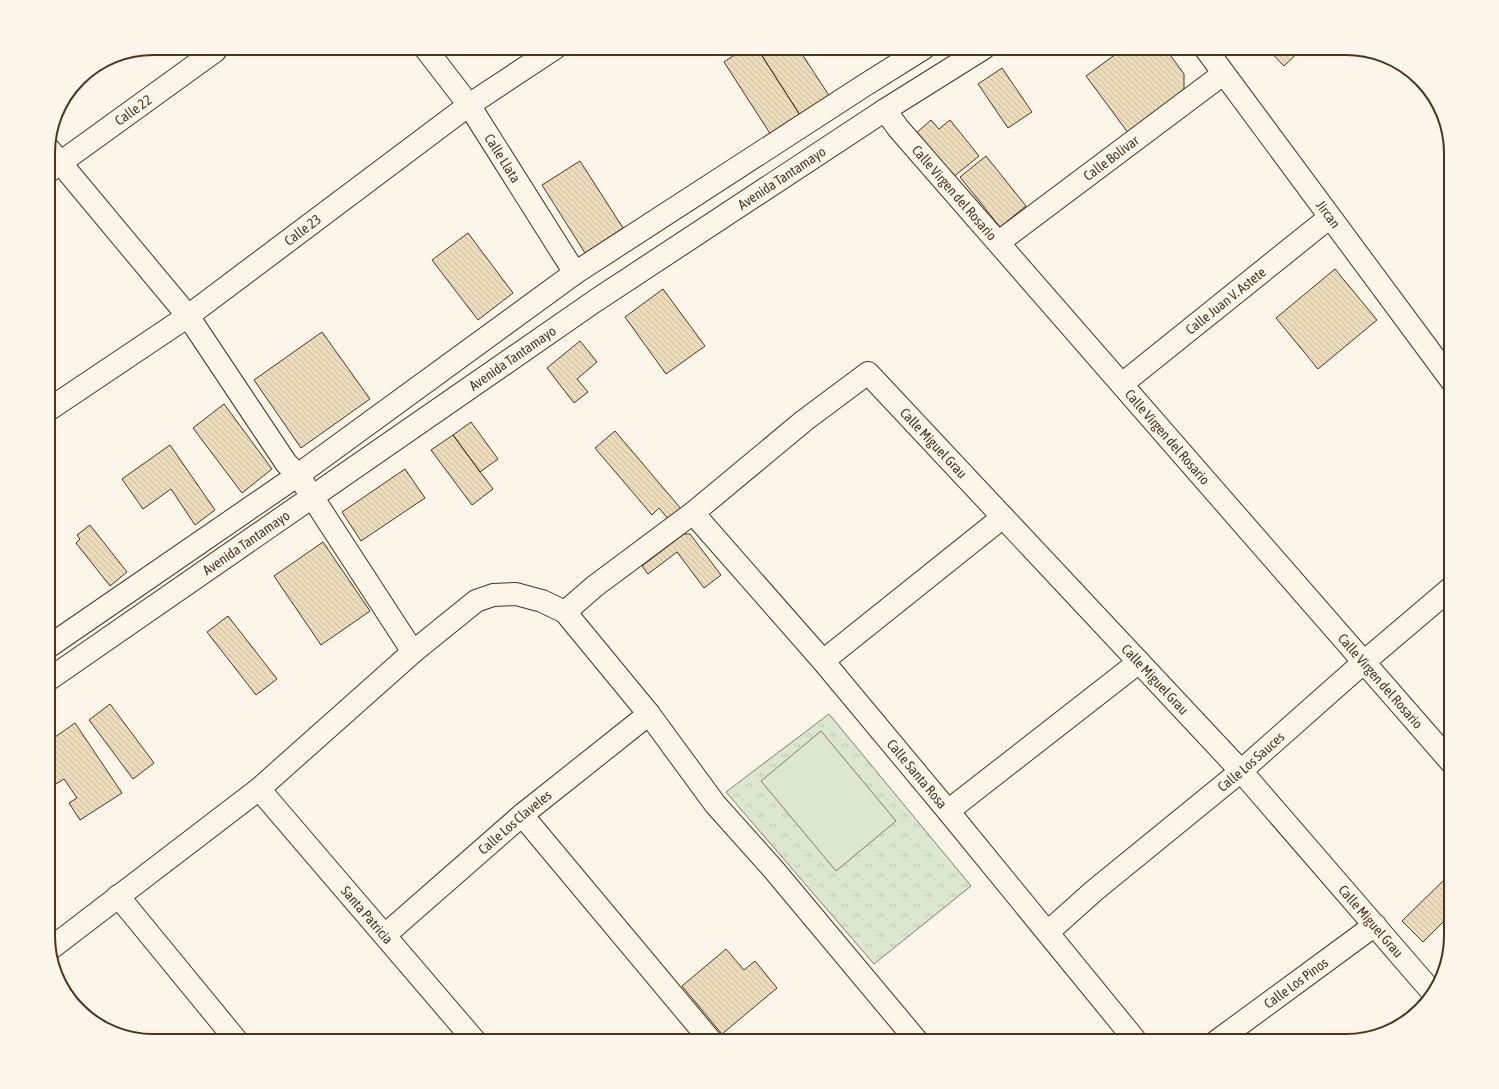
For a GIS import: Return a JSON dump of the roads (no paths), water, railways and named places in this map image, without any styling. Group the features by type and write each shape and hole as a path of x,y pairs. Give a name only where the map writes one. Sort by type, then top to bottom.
{"street":[{"name":"Calle 22","path":"55,159 209,55"},
{"name":"Calle Llata","path":"430,55 469,105 575,273"},
{"name":"Calle 23","path":"55,405 188,316 469,105 544,55"},
{"name":"Avenida Tantamayo","path":"55,642 298,475 575,273 865,84 913,55"},
{"name":"Avenida Tantamayo","path":"55,675 595,301 885,110 973,55"},
{"name":"Jircan","path":"1210,55 1444,371"},
{"name":"Calle Bolivar","path":"999,242 1223,74"},
{"name":"Calle Virgen del Rosario","path":"885,110 898,128 1444,754"},
{"path":"55,164 188,316 286,463 298,475 413,652"},
{"name":"Calle Juan V. Astete","path":"1122,384 1330,217"},
{"name":"Calle Miguel Grau","path":"693,513 805,420 868,373 1240,771 1375,925 1429,989"},
{"path":"564,612 595,586 693,513"},
{"name":"Calle Santa Rosa","path":"693,513 823,660 1130,1034"},
{"path":"823,660 1003,517"},
{"path":"55,945 259,789 413,652 476,601 493,595 516,594 542,601 564,612 650,714 715,804 774,870 911,1034"},
{"name":"Calle Los Sauces","path":"1048,932 1095,890 1240,771 1444,594"},
{"path":"948,811 1139,662"},
{"name":"Calle Los Claveles","path":"385,935 522,815 650,714"},
{"name":"Santa Patricia","path":"259,789 469,1034"},
{"path":"522,815 705,1034"},
{"path":"118,896 228,1034"},
{"name":"Calle Los Pinos","path":"1227,1034 1375,925"}]}
